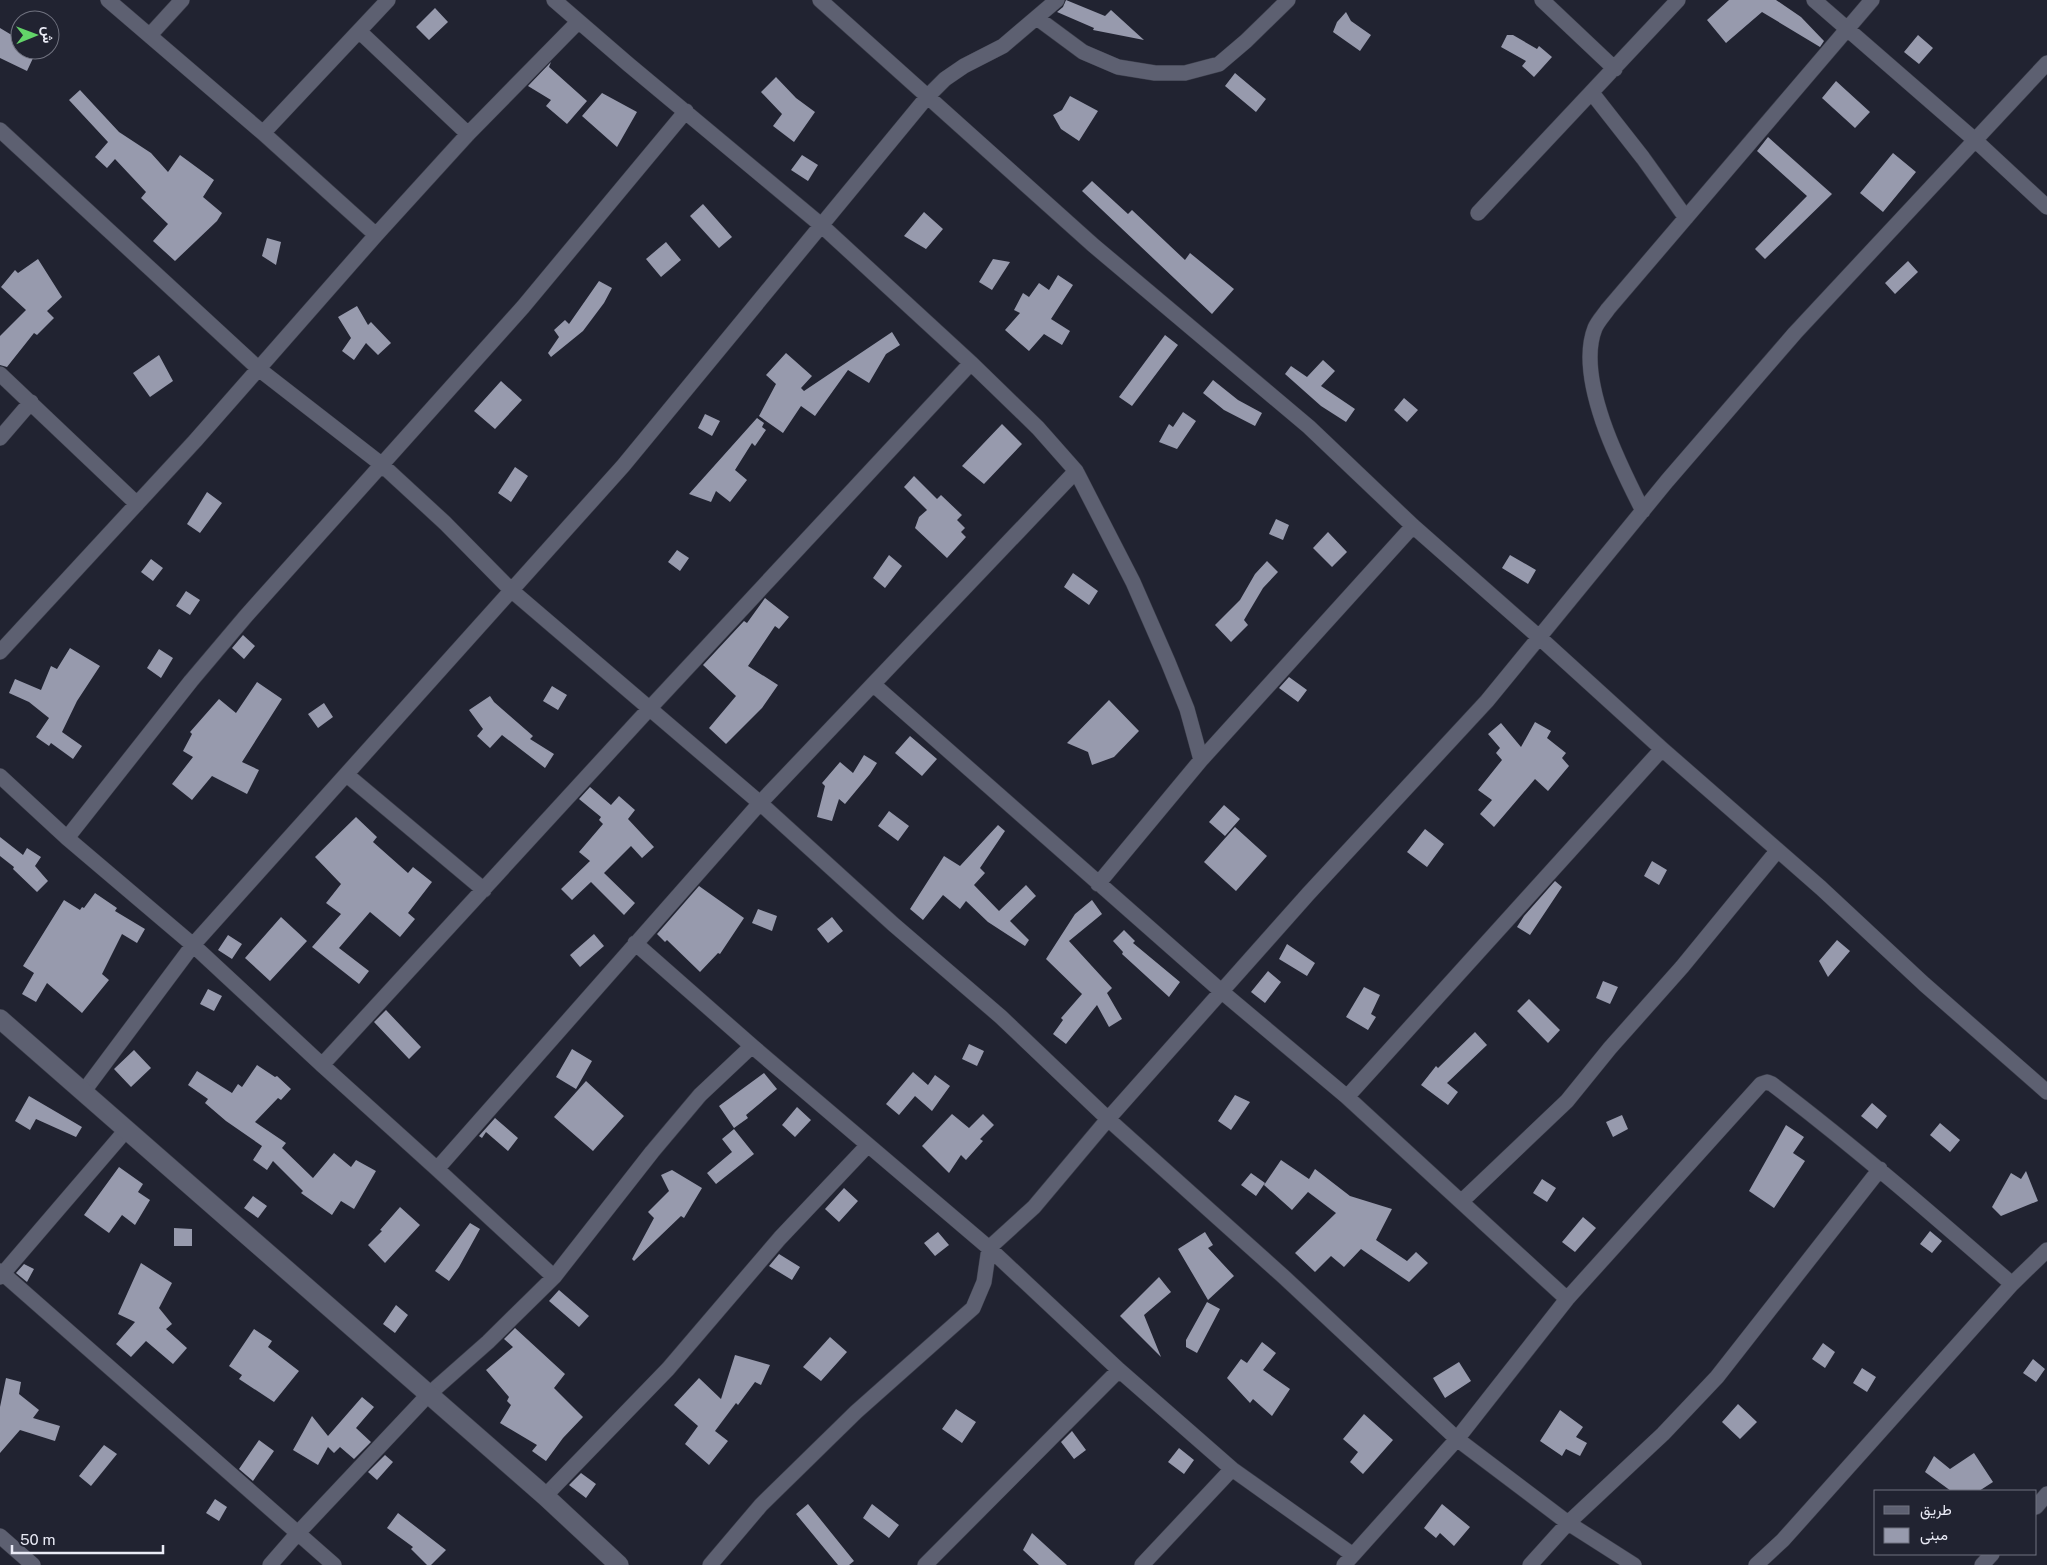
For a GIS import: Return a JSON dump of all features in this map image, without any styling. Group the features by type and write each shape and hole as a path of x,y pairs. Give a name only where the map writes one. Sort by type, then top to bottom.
{"street":[{"path":"108,0 263,133 376,235"},
{"path":"150,35 182,0"},
{"path":"263,133 388,0"},
{"path":"554,0 821,225 971,363 1038,428 1076,471 1133,582 1168,662 1187,709 1201,760"},
{"path":"820,0 1093,245 1309,427 1413,526 1662,749 1821,888 1924,984 2047,1092"},
{"path":"84,1092 193,945 623,466 927,97 945,79 964,66 1003,46 1057,0"},
{"path":"1037,18 1083,52 1118,67 1155,73 1185,73 1219,64 1288,0"},
{"path":"1542,0 1615,69"},
{"path":"1478,213 1678,0"},
{"path":"1814,0 1976,141 2047,207"},
{"path":"1643,511 1627,480 1606,429 1592,381 1590,354 1595,327 1608,309 1872,0"},
{"path":"0,652 260,370 376,235 468,134 578,22"},
{"path":"359,31 468,134"},
{"path":"710,1565 761,1505 856,1412 973,1308 984,1282 989,1248 1034,1207 1108,1119 1315,886 1487,701 1643,511 1795,333 2047,63"},
{"path":"1592,93 1643,158 1686,218"},
{"path":"67,838 190,681 381,464 523,307 686,111"},
{"path":"0,130 260,370 381,464 445,523 511,590 760,803 893,924 1001,1018 1108,1119 1285,1278 1457,1439 1568,1523 1634,1565"},
{"path":"322,1066 649,708 971,363"},
{"path":"0,374 137,504"},
{"path":"0,438 31,402"},
{"path":"437,1169 760,803 1076,471"},
{"path":"1098,884 1201,760 1413,526"},
{"path":"874,685 1098,884 1347,1097 1462,1201 1567,1300"},
{"path":"1347,1097 1662,749"},
{"path":"347,775 484,890"},
{"path":"0,776 67,838 193,945 322,1066 554,1277"},
{"path":"1462,1201 1567,1101 1610,1048 1682,967 1777,851"},
{"path":"635,943 752,1046 989,1248 1119,1370 1232,1469 1348,1560 1457,1439 1567,1300 1760,1084 1766,1082 1772,1084 1880,1169 2012,1284"},
{"path":"0,1019 545,1496 619,1565"},
{"path":"270,1565 428,1395 488,1342 554,1277 652,1152 700,1095 752,1046"},
{"path":"127,1129 1,1274 334,1565"},
{"path":"545,1496 668,1369 780,1238 868,1145"},
{"path":"1530,1565 1568,1523 1663,1434 1717,1377 1880,1169"},
{"path":"1756,1565 1783,1540 2012,1284 2047,1250"},
{"path":"925,1565 1119,1370"},
{"path":"1142,1565 1232,1469"},
{"path":"2037,1505 2047,1494"},
{"path":"0,1536 33,1565"},
{"path":"1982,1565 1991,1555"}],"building":[{"path":"1066,0 1105,16 1111,10 1144,40 1093,30 1094,28 1057,12 1063,7"},
{"path":"1729,0 1776,0 1801,17 1824,41 1820,47 1762,12 1726,43 1707,20"},
{"path":"435,8 448,22 429,40 416,27"},
{"path":"1346,12 1351,21 1371,35 1360,51 1333,32 1337,22"},
{"path":"0,28 10,34 10,60 32,60 27,71 0,58"},
{"path":"1507,35 1513,35 1537,49 1539,46 1552,57 1534,77 1522,66 1526,61 1501,47"},
{"path":"1918,35 1933,48 1919,64 1904,52"},
{"path":"551,62 549,67 587,101 567,124 546,106 551,100 528,86"},
{"path":"1235,73 1266,99 1256,112 1225,86"},
{"path":"776,77 796,98 815,112 794,142 773,126 782,114 761,92"},
{"path":"1836,81 1870,112 1855,128 1822,98"},
{"path":"80,90 119,132 151,153 168,172 180,155 214,180 203,197 222,213 217,221 175,261 153,241 168,224 141,198 146,192 115,159 107,168 95,157 108,142 69,100"},
{"path":"602,93 637,112 617,147 582,116"},
{"path":"1070,96 1098,111 1079,141 1061,129 1053,115 1062,110"},
{"path":"1768,137 1832,194 1765,259 1755,249 1807,196 1757,151"},
{"path":"1893,153 1916,172 1883,212 1860,193"},
{"path":"802,155 818,165 808,181 791,170"},
{"path":"1092,181 1128,214 1132,210 1185,260 1190,253 1234,289 1212,314 1082,191"},
{"path":"703,204 732,237 719,248 690,216"},
{"path":"924,212 943,229 926,249 904,236"},
{"path":"267,238 281,242 276,265 262,256"},
{"path":"666,242 681,260 661,277 646,259"},
{"path":"38,259 62,297 47,311 54,318 37,335 34,333 7,367 0,365 0,336 26,310 1,287 15,270 18,273"},
{"path":"993,259 1010,262 992,290 979,282"},
{"path":"1908,261 1918,272 1895,294 1885,283"},
{"path":"1058,275 1073,285 1051,319 1070,331 1062,345 1044,334 1029,351 1005,330 1020,313 1014,310 1023,293 1029,297 1039,283 1049,290"},
{"path":"599,281 612,288 604,303 583,331 551,357 548,353 559,337 554,330 565,320 569,324"},
{"path":"357,306 368,325 371,322 391,343 378,355 366,343 354,360 342,351 351,338 338,317"},
{"path":"892,332 900,345 886,354 869,383 848,370 815,416 801,406 783,433 759,416 776,384 766,375 786,353 812,376 801,388 804,391"},
{"path":"1165,335 1178,345 1132,406 1119,397"},
{"path":"159,355 173,381 150,397 133,373"},
{"path":"1323,360 1335,371 1321,386 1355,409 1346,422 1321,406 1285,374 1291,366 1307,377"},
{"path":"1213,380 1238,400 1262,413 1255,426 1224,410 1203,393"},
{"path":"501,381 522,400 495,429 474,411"},
{"path":"1404,398 1418,410 1407,422 1394,410"},
{"path":"1183,412 1196,421 1177,449 1159,442 1169,424 1173,427"},
{"path":"705,414 720,421 712,436 698,428"},
{"path":"757,418 764,423 762,427 766,430 755,446 752,443 735,470 747,480 730,502 716,491 711,502 689,494"},
{"path":"1002,424 1022,444 984,484 962,466"},
{"path":"515,467 528,476 511,502 498,493"},
{"path":"914,476 937,499 941,495 962,515 957,520 965,528 961,532 966,537 947,558 915,528 919,517 927,510 904,487"},
{"path":"207,492 222,503 200,533 187,524"},
{"path":"1276,519 1289,525 1283,540 1269,534"},
{"path":"1328,532 1347,552 1332,567 1313,548"},
{"path":"677,550 689,558 680,571 668,562"},
{"path":"889,555 902,566 885,588 873,578"},
{"path":"1510,555 1536,570 1528,584 1502,568"},
{"path":"151,559 163,568 153,581 141,572"},
{"path":"1267,561 1278,572 1263,588 1244,620 1248,625 1231,642 1215,625 1240,600 1255,574"},
{"path":"1073,573 1098,591 1089,605 1064,587"},
{"path":"186,591 200,600 190,615 176,606"},
{"path":"765,598 789,617 779,629 775,626 748,666 778,685 762,708 726,744 709,728 736,696 703,665 744,621 747,623"},
{"path":"243,635 255,646 244,659 232,648"},
{"path":"70,648 100,666 77,701 62,732 82,746 73,759 51,743 49,746 36,737 49,718 29,702 9,693 15,679 41,690 51,666 57,669"},
{"path":"159,649 173,658 161,678 147,668"},
{"path":"1289,677 1307,690 1298,702 1279,688"},
{"path":"257,682 282,699 242,762 259,770 247,794 212,776 192,800 172,784 193,757 183,751 192,734 190,732 219,699 236,713"},
{"path":"552,686 567,695 558,710 543,701"},
{"path":"490,696 494,702 533,736 530,739 554,754 545,768 502,735 490,748 477,736 483,729 469,710"},
{"path":"1109,700 1139,731 1114,757 1092,765 1088,752 1067,743"},
{"path":"324,703 333,717 318,728 308,714"},
{"path":"1535,722 1551,731 1547,738 1566,753 1562,758 1569,766 1548,791 1535,779 1494,827 1480,814 1492,800 1478,790 1502,760 1496,753 1500,748 1488,734 1501,723 1521,747"},
{"path":"910,736 937,759 922,776 895,753"},
{"path":"864,755 877,763 870,774 845,804 839,799 832,821 817,817 825,786 822,783 840,762 853,773"},
{"path":"590,787 611,805 619,796 635,810 628,819 654,847 642,858 631,846 604,873 635,903 624,915 591,882 572,900 561,889 590,861 579,852 603,824 599,820 601,817 579,799"},
{"path":"1224,805 1240,819 1225,836 1209,822"},
{"path":"889,811 909,826 898,841 878,826"},
{"path":"356,817 377,837 373,842 408,873 413,867 432,882 408,913 415,919 400,937 370,912 339,948 369,971 359,984 312,947 341,914 326,903 341,884 315,857"},
{"path":"998,825 1005,831 980,868 985,873 974,885 999,911 1026,885 1036,896 1010,921 1029,940 1025,946 988,922 966,901 960,909 943,895 923,920 910,909 944,856 960,866"},
{"path":"1235,827 1267,856 1236,891 1204,862"},
{"path":"1425,829 1444,844 1427,867 1407,852"},
{"path":"0,837 23,855 27,848 41,857 35,866 48,881 37,892 13,869 14,867 0,856"},
{"path":"1652,861 1667,870 1659,885 1644,876"},
{"path":"1555,881 1562,887 1530,935 1517,927 1524,916"},
{"path":"699,886 744,918 720,954 718,953 700,972 667,940 665,942 657,934"},
{"path":"95,893 117,908 115,911 145,929 137,943 122,934 102,974 109,980 82,1013 47,983 36,1002 22,994 34,973 23,966 64,900 80,910 82,907 84,908"},
{"path":"1092,900 1102,914 1069,941 1112,988 1107,993 1122,1019 1109,1027 1097,1005 1066,1044 1053,1034 1063,1020 1061,1018 1082,994 1046,959 1075,914"},
{"path":"758,909 777,916 772,931 752,923"},
{"path":"281,917 307,941 270,981 245,958"},
{"path":"832,917 843,931 828,943 817,929"},
{"path":"1124,930 1135,941 1133,943 1180,982 1169,997 1122,954 1123,952 1113,941"},
{"path":"594,934 604,946 580,967 570,955"},
{"path":"228,935 242,944 232,959 218,950"},
{"path":"1837,940 1850,951 1828,977 1819,961"},
{"path":"1287,944 1315,963 1307,976 1279,959"},
{"path":"1268,971 1281,982 1265,1003 1251,992"},
{"path":"1603,981 1618,987 1610,1004 1596,998"},
{"path":"1364,987 1380,995 1371,1014 1376,1017 1368,1030 1346,1017"},
{"path":"208,989 222,996 214,1011 200,1004"},
{"path":"1529,999 1560,1030 1548,1043 1517,1011"},
{"path":"386,1010 421,1047 409,1059 374,1022"},
{"path":"1475,1032 1487,1045 1447,1083 1458,1092 1448,1105 1421,1085 1436,1066 1438,1068"},
{"path":"969,1044 984,1051 977,1066 962,1059"},
{"path":"572,1049 592,1061 576,1089 556,1077"},
{"path":"134,1050 151,1068 131,1087 114,1069"},
{"path":"257,1065 275,1077 277,1076 291,1089 281,1100 278,1098 255,1122 286,1143 282,1148 313,1178 334,1153 351,1167 356,1160 376,1171 354,1209 341,1201 332,1215 301,1193 303,1191 273,1161 267,1170 253,1160 262,1146 226,1121 205,1103 208,1099 188,1085 197,1071 232,1093 238,1084 242,1087"},
{"path":"913,1072 928,1085 935,1075 950,1086 932,1111 915,1096 899,1115 886,1104"},
{"path":"764,1073 777,1089 746,1115 748,1118 734,1128 719,1106"},
{"path":"586,1081 624,1116 593,1151 554,1117"},
{"path":"1235,1095 1250,1102 1231,1130 1218,1121"},
{"path":"29,1096 82,1127 76,1137 36,1119 30,1130 15,1121"},
{"path":"1872,1103 1887,1116 1877,1129 1861,1116"},
{"path":"797,1107 811,1120 795,1137 782,1125"},
{"path":"952,1114 969,1128 983,1114 994,1125 980,1139 983,1141 966,1160 961,1155 949,1173 922,1146"},
{"path":"1622,1115 1628,1129 1613,1137 1606,1122"},
{"path":"495,1118 518,1138 508,1151 486,1132 482,1138 479,1136"},
{"path":"1940,1123 1960,1140 1950,1152 1930,1135"},
{"path":"1786,1125 1804,1137 1793,1153 1805,1161 1774,1208 1749,1191"},
{"path":"734,1129 754,1154 716,1184 707,1173 732,1152 722,1139"},
{"path":"1281,1160 1309,1179 1315,1169 1350,1196 1392,1209 1376,1240 1407,1261 1416,1252 1428,1263 1409,1282 1361,1249 1344,1267 1331,1256 1315,1272 1295,1253 1336,1213 1308,1192 1292,1210 1264,1185"},
{"path":"119,1167 143,1184 138,1192 150,1200 135,1225 122,1215 109,1233 84,1215"},
{"path":"672,1170 702,1188 684,1218 681,1216 634,1261 632,1259 654,1218 648,1212 669,1191 661,1175"},
{"path":"2026,1171 2038,1201 2001,1216 1992,1207 2011,1173 2021,1179"},
{"path":"1251,1173 1265,1183 1256,1196 1241,1185"},
{"path":"1542,1179 1556,1188 1547,1202 1533,1193"},
{"path":"844,1188 858,1201 839,1222 825,1209"},
{"path":"253,1196 267,1206 258,1218 244,1208"},
{"path":"400,1207 420,1225 385,1263 368,1245 382,1231 380,1230"},
{"path":"1583,1217 1596,1228 1575,1252 1562,1242"},
{"path":"470,1223 480,1229 449,1281 435,1271"},
{"path":"174,1228 192,1229 192,1246 174,1246"},
{"path":"1930,1231 1942,1241 1932,1253 1920,1244"},
{"path":"938,1232 949,1245 935,1256 924,1243"},
{"path":"1205,1232 1213,1245 1208,1248 1234,1276 1208,1300 1178,1249"},
{"path":"779,1254 800,1267 792,1280 769,1266"},
{"path":"141,1263 172,1283 159,1308 172,1324 166,1329 187,1348 173,1364 146,1341 131,1357 116,1344 135,1322 118,1314"},
{"path":"24,1264 34,1269 27,1282 16,1273"},
{"path":"1159,1277 1171,1292 1144,1315 1161,1357 1120,1316"},
{"path":"559,1290 589,1316 579,1327 549,1301"},
{"path":"1207,1302 1220,1309 1197,1353 1186,1347 1186,1340"},
{"path":"396,1305 408,1315 395,1333 383,1324"},
{"path":"515,1328 565,1374 554,1388 583,1417 563,1438 546,1461 532,1451 537,1445 500,1423 511,1405 507,1401 509,1397 486,1370 513,1347 504,1339"},
{"path":"254,1329 272,1341 268,1347 299,1371 274,1402 239,1379 242,1375 229,1366"},
{"path":"830,1337 847,1352 821,1381 803,1367"},
{"path":"1262,1342 1276,1353 1263,1370 1290,1389 1272,1416 1253,1399 1250,1403 1227,1378 1241,1359 1247,1363"},
{"path":"1823,1343 1835,1352 1825,1368 1812,1359"},
{"path":"735,1355 770,1365 761,1385 755,1382 715,1431 728,1441 709,1465 685,1444 698,1426 674,1405 699,1378 721,1399"},
{"path":"2033,1359 2045,1369 2036,1382 2023,1373"},
{"path":"1459,1362 1471,1381 1445,1398 1433,1378"},
{"path":"1862,1368 1876,1377 1867,1392 1853,1383"},
{"path":"6,1378 21,1382 19,1394 39,1410 33,1418 60,1426 55,1441 20,1430 0,1453 0,1407"},
{"path":"362,1397 374,1407 356,1428 371,1442 354,1459 340,1447 334,1453 328,1447 318,1465 293,1450 312,1416 328,1436"},
{"path":"1738,1404 1757,1422 1740,1439 1722,1422"},
{"path":"956,1409 976,1422 962,1443 942,1429"},
{"path":"1560,1410 1583,1427 1576,1437 1587,1443 1580,1456 1566,1449 1562,1456 1540,1441"},
{"path":"1364,1414 1393,1440 1363,1474 1350,1462 1358,1452 1343,1439"},
{"path":"1072,1431 1086,1450 1074,1459 1061,1442"},
{"path":"259,1440 274,1451 253,1481 239,1469"},
{"path":"104,1445 117,1454 91,1486 79,1476"},
{"path":"1179,1448 1194,1460 1184,1474 1168,1462"},
{"path":"1974,1453 1993,1482 1981,1490 1950,1490 1925,1472 1934,1456 1950,1469"},
{"path":"385,1455 393,1462 377,1480 368,1472"},
{"path":"581,1473 596,1484 586,1498 569,1485"},
{"path":"215,1499 227,1507 219,1521 206,1513"},
{"path":"808,1504 854,1561 849,1565 838,1565 796,1514"},
{"path":"872,1504 899,1525 889,1538 863,1518"},
{"path":"1442,1504 1470,1527 1454,1546 1440,1533 1436,1538 1424,1528"},
{"path":"398,1513 446,1550 431,1565 427,1565 411,1549 413,1547 387,1528"},
{"path":"1032,1533 1067,1565 1039,1565 1023,1550"}]}
